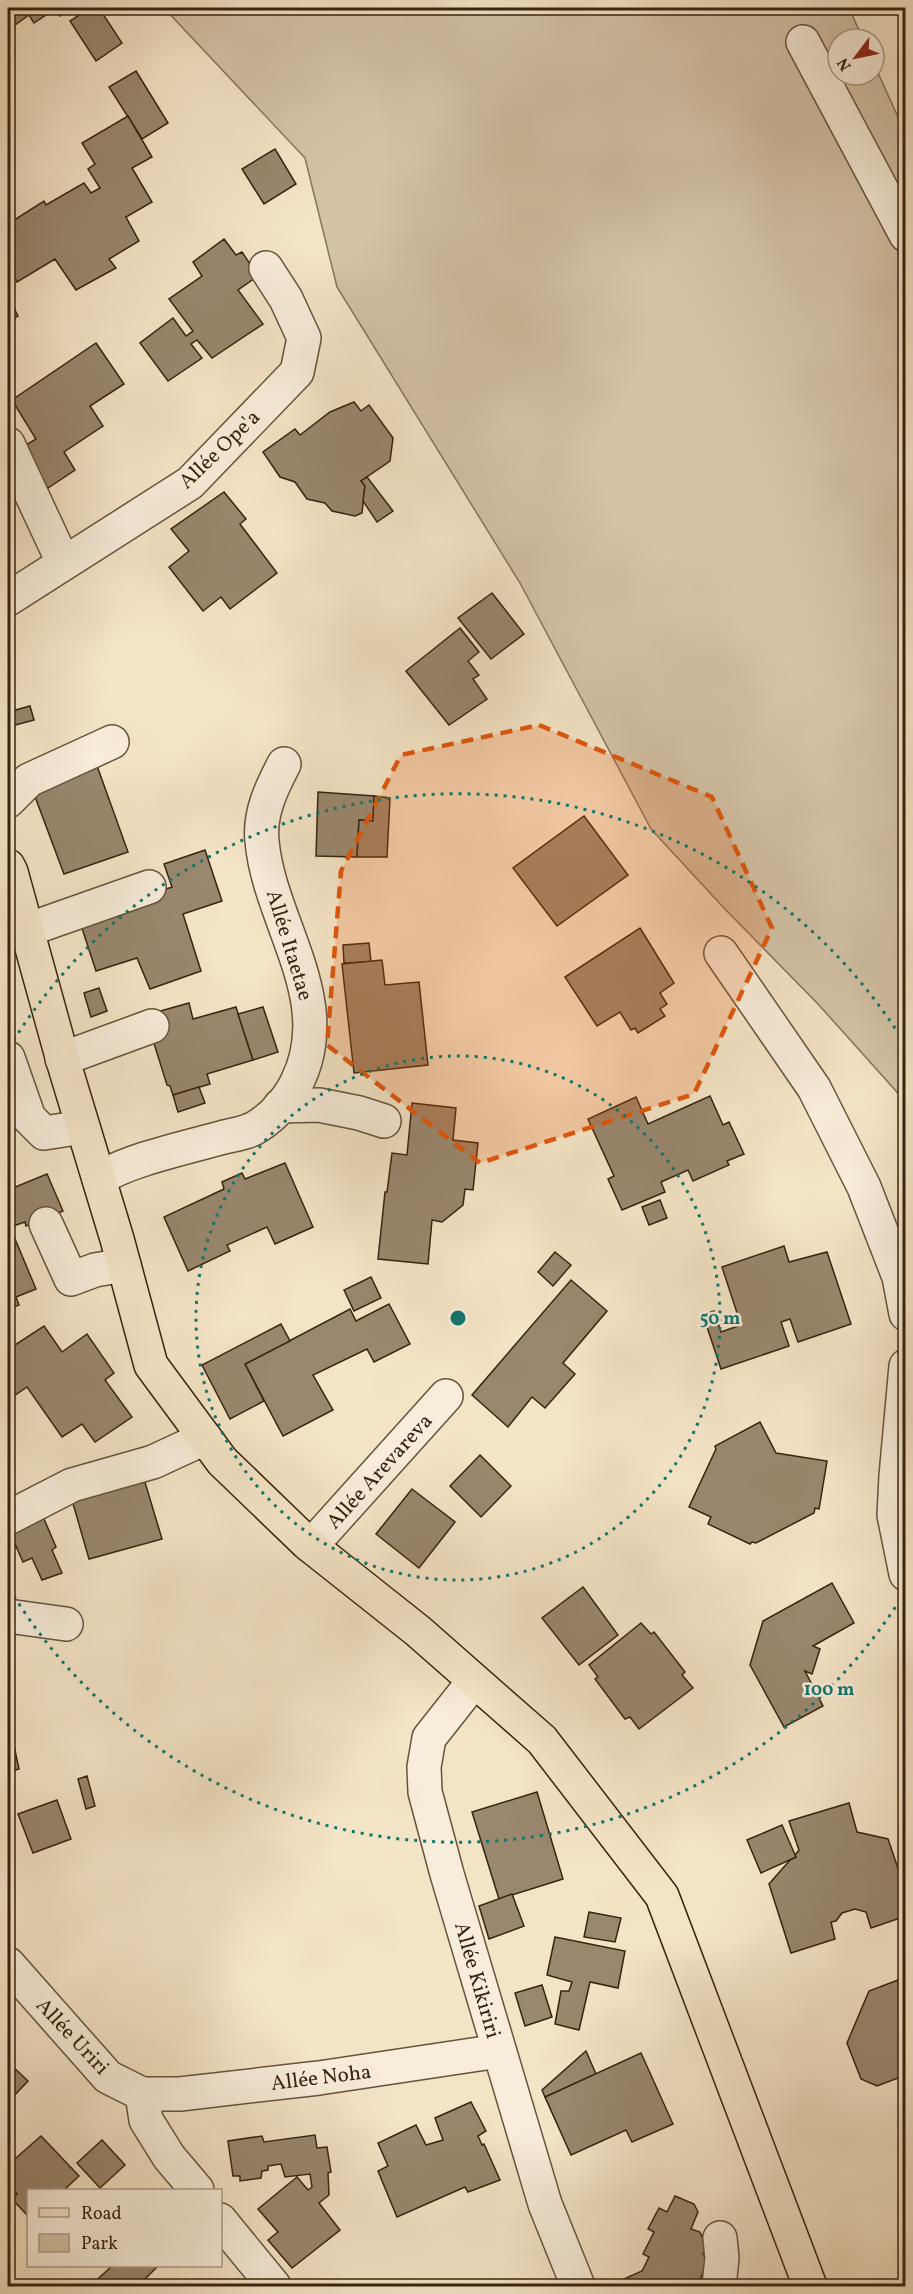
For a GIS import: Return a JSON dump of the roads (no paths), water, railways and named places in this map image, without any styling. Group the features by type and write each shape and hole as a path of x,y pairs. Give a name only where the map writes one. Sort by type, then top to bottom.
{"main road":[{"path":"8,866 151,1365 222,1461 311,1546 418,1631 542,1740 662,1896 810,2286"}],"street":[{"path":"803,42 906,236"},
{"name":"Allée Ope'a","path":"8,599 190,483 297,372 304,338 286,298 266,268"},
{"path":"8,444 63,562"},
{"path":"8,801 29,780 112,742"},
{"name":"Allée Itaetae","path":"99,1179 128,1165 240,1134 258,1126 280,1106 294,1089 303,1069 310,1044 311,1018 301,968 267,872 261,838 267,797 284,764"},
{"path":"27,930 149,887"},
{"path":"721,952 819,1098 864,1187 899,1277 906,1314"},
{"path":"62,1059 152,1026"},
{"path":"8,1058 29,1118 44,1132 83,1127"},
{"path":"280,1106 319,1105 359,1113 384,1122"},
{"path":"46,1224 71,1279 95,1270 124,1265"},
{"path":"906,1366 894,1515 906,1574"},
{"name":"Allée Arevareva","path":"311,1546 446,1396"},
{"path":"8,1518 72,1485 153,1461 205,1438"},
{"path":"8,1616 66,1624"},
{"name":"Allée Kikiriri","path":"474,1681 429,1738 424,1767 428,1805 546,2204 579,2286"},
{"name":"Allée Uriri","path":"8,1964 108,2077 142,2094"},
{"name":"Allée Noha","path":"142,2094 180,2094 319,2078 499,2051"},
{"path":"142,2094 146,2120 169,2157 195,2189"},
{"path":"222,2222 274,2286"},
{"path":"719,2286 722,2258 720,2238"}]}
